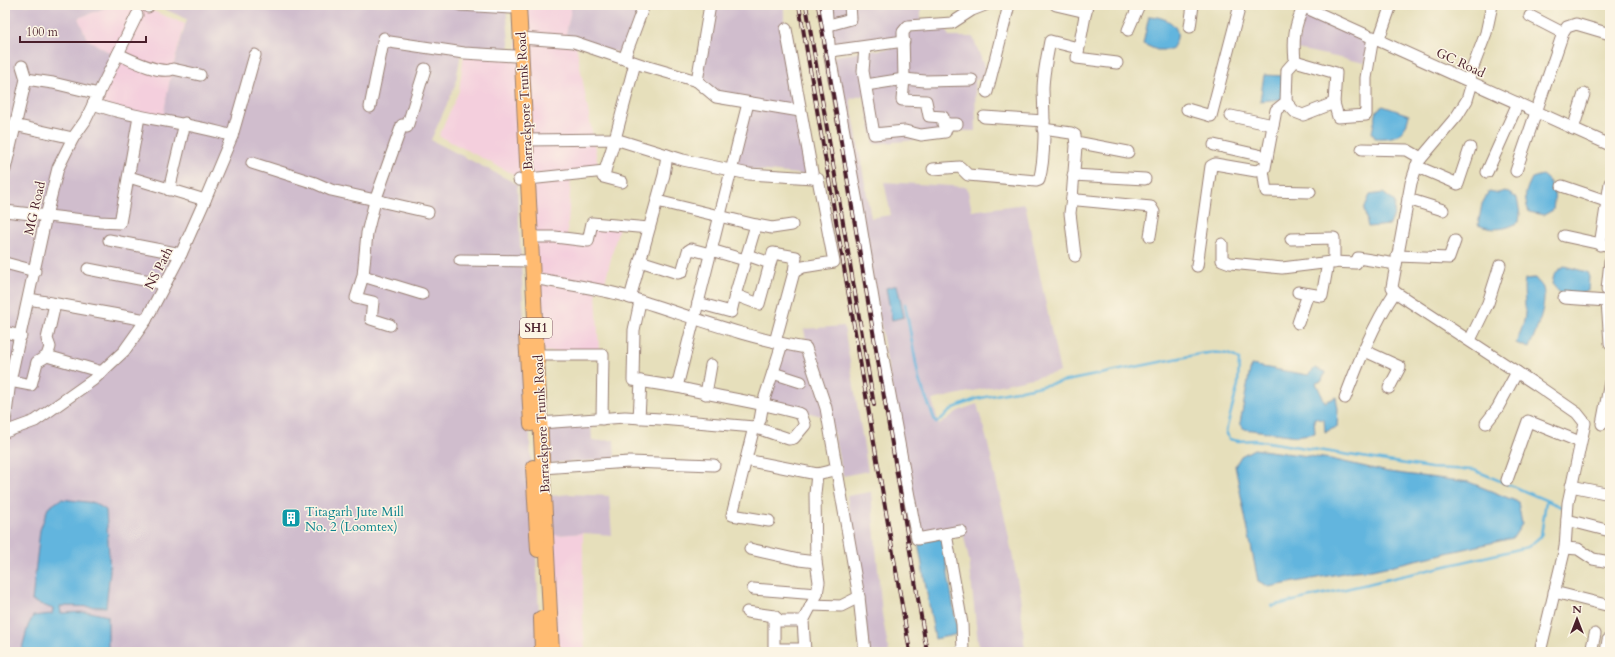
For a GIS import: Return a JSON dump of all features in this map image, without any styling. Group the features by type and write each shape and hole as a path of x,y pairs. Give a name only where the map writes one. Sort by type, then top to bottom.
{"main road":[{"name":"Barrackpore Trunk Road","path":"513,6 521,38 526,140 523,180 531,237 528,261 533,278 552,652"},
{"name":"Barrackpore Trunk Road","path":"513,6 514,56 528,261 528,392 542,652"}],"street":[{"path":"460,5 513,6"},
{"path":"624,59 644,5"},
{"path":"697,81 710,5"},
{"path":"826,5 829,25 830,57 857,202 880,348 917,539 961,531"},
{"path":"829,25 851,19 850,5"},
{"path":"865,47 863,71 874,134 905,130 921,135 945,132 953,124 942,124 942,118 929,116 926,101 902,100 904,79 903,32 908,26 952,23 972,10 985,5"},
{"path":"988,92 1009,5"},
{"path":"1056,5 1087,8 1077,58 1117,63"},
{"path":"1128,30 1139,5"},
{"path":"1190,26 1193,5"},
{"path":"1187,109 1211,116 1240,5"},
{"path":"1294,61 1336,73 1334,103 1338,117 1366,115 1366,78 1376,38 1391,5"},
{"path":"1492,5 1486,33 1470,81 1467,100 1457,116 1419,162 1408,199 1392,286 1395,292 1470,340 1577,413 1585,423 1606,425 1610,382"},
{"path":"1302,6 1293,38 1294,61 1287,70 1286,102 1295,112 1303,115 1334,103"},
{"name":"GC Road","path":"1302,6 1376,38 1573,129 1610,144"},
{"name":"MG Road","path":"5,422 6,401 10,381 22,336 46,216 58,168 73,138 99,94 137,15"},
{"path":"1530,16 1563,34"},
{"path":"1516,170 1563,34 1567,27 1571,24 1576,24 1610,34"},
{"path":"786,29 813,178"},
{"path":"521,38 574,42 635,63 697,81 716,97 800,112"},
{"path":"370,107 383,40 464,53 514,56"},
{"path":"831,51 904,41"},
{"path":"933,169 960,167 968,175 1036,181 1040,176 1044,125 1044,74 1050,41 1078,48"},
{"path":"118,54 147,66 169,71 173,69 200,75"},
{"name":"NS Path","path":"5,432 35,421 93,380 124,351 146,320 181,254 232,136 255,55"},
{"path":"622,182 604,177 616,139 635,63"},
{"path":"5,169 10,127 26,79 22,66"},
{"path":"390,325 371,319 373,302 356,298 363,276 367,233 375,201 405,126 425,69"},
{"path":"26,79 53,83 99,94"},
{"path":"866,85 904,79 925,81 972,80"},
{"path":"1573,129 1584,94"},
{"path":"1286,102 1276,110 1263,170 1266,191 1310,192"},
{"path":"677,387 748,103"},
{"path":"1488,172 1518,103"},
{"path":"93,104 139,117 185,123 232,136"},
{"path":"1232,116 1273,125"},
{"path":"5,211 120,223 139,117"},
{"path":"984,117 1044,125 1075,135 1076,142 1070,213 1075,256"},
{"path":"169,190 185,123"},
{"path":"10,127 73,138"},
{"path":"526,140 616,139 667,155 749,174 818,179 834,262 802,267 794,272"},
{"path":"1076,142 1128,152"},
{"path":"1214,145 1267,157"},
{"path":"1362,149 1407,150 1419,162 1458,184 1470,148"},
{"path":"540,423 639,418 754,427 789,439 794,438 805,424 801,414 763,403 633,380 635,300 640,261 664,175 667,155"},
{"path":"252,163 315,183 331,190 428,212"},
{"path":"1197,266 1211,166 1215,164 1256,171 1263,170"},
{"path":"523,180 605,171"},
{"path":"1073,175 1145,179"},
{"path":"128,176 205,200"},
{"path":"1564,236 1605,245 1606,201 1610,183"},
{"path":"1562,186 1606,201"},
{"path":"1072,198 1078,200 1151,207 1154,212 1150,236"},
{"path":"1408,199 1443,210"},
{"path":"657,201 772,228 792,224"},
{"path":"531,237 554,237 588,241 592,223 649,228"},
{"path":"698,303 731,312 756,225"},
{"path":"1291,239 1334,238 1331,263 1322,296 1303,293 1298,323"},
{"path":"109,240 181,254"},
{"path":"1222,244 1222,260 1230,263 1282,268 1331,263 1356,263 1358,258 1396,260 1449,258 1454,241"},
{"path":"640,261 678,273 682,272 685,266 688,251 691,249 770,263"},
{"path":"735,295 759,304 773,253 796,257 773,373 758,424 754,427 732,515 769,521"},
{"path":"460,260 528,261"},
{"path":"5,263 35,272"},
{"path":"1470,340 1488,303 1500,264"},
{"path":"1610,264 1607,301 1610,343"},
{"path":"88,269 166,284"},
{"path":"363,276 422,294"},
{"path":"533,278 635,300 778,343 806,348 826,408 838,470 859,597 863,651"},
{"path":"1345,398 1363,350 1382,311 1395,292"},
{"path":"1564,298 1607,301"},
{"path":"30,299 146,320"},
{"path":"10,381 31,385 37,362 47,356 50,347 47,339 55,304"},
{"path":"5,332 22,336"},
{"path":"1363,350 1400,367 1389,388"},
{"path":"537,355 603,355 602,419"},
{"path":"47,356 102,372"},
{"path":"706,394 712,365"},
{"path":"1486,423 1497,409 1517,372"},
{"path":"773,373 802,382"},
{"path":"639,418 641,381"},
{"path":"1507,480 1528,421 1580,442"},
{"path":"1540,652 1565,548 1571,486 1585,423"},
{"path":"746,460 817,474 838,470"},
{"path":"542,468 629,462 714,465"},
{"path":"774,616 774,649 805,651 803,621 817,594 819,582 816,562 815,494 817,474"},
{"path":"1571,486 1610,494"},
{"path":"1567,520 1610,531"},
{"path":"946,534 962,624 963,652"},
{"path":"1565,548 1578,549 1593,559 1610,562"},
{"path":"750,549 799,560 816,562"},
{"path":"753,589 817,594"},
{"path":"1554,592 1610,606"},
{"path":"811,605 841,606 859,597"},
{"path":"748,612 774,616 780,621 803,621"},
{"path":"1591,652 1595,634"},
{"path":"1606,652 1608,640"}],"shaded area":[{"path":"5,5 113,5 78,18 87,39 120,59 97,104 163,117 171,74 187,19 155,5 506,5 510,55 461,53 455,86 431,140 517,184 541,652 5,652"},
{"path":"113,5 146,5 148,9 185,24 171,74 163,118 97,104 120,59 87,39 78,18"},
{"path":"515,5 572,5 565,39 517,35"},
{"path":"572,5 640,5 623,54 565,39"},
{"path":"713,5 784,5 784,29 809,175 735,168 750,100 716,94 699,80"},
{"path":"829,5 921,5 921,23 904,24 902,42 834,48"},
{"path":"1304,11 1369,40 1365,63 1297,49"},
{"path":"946,28 949,37 973,37 984,66 984,78 975,80 976,131 952,131 947,137 874,144 864,95 850,99 871,218 891,215 884,182 967,187 972,211 1025,204 1060,372 932,400 939,425 958,411 977,404 987,440 1007,528 1020,595 1025,652 979,652 969,560 963,532 918,536 833,56 907,46 908,32"},
{"path":"517,39 576,44 599,171 517,176 439,136 459,91 464,53 517,57"},
{"path":"571,178 567,239 590,242 592,225 619,227 603,290 529,274 523,182"},
{"path":"529,281 596,291 599,351 533,352"},
{"path":"844,326 868,471 843,476 830,418 766,402 783,347 808,351 804,329"},
{"path":"591,423 592,441 614,440 615,459 540,464 537,425"},
{"path":"871,492 882,614 889,652 869,652 847,496"},
{"path":"570,494 609,496 612,535 583,533 543,536 541,497"},
{"path":"583,533 583,618 585,652 549,652 543,536"}],"water":[{"path":"1149,16 1164,19 1177,30 1176,43 1171,50 1157,50 1143,44"},
{"path":"1264,75 1284,76 1285,99 1260,101"},
{"path":"1383,106 1409,115 1405,128 1398,135 1388,138 1375,138 1372,132 1377,110"},
{"path":"1542,175 1553,187 1554,191 1553,210 1544,215 1529,212 1525,198 1526,191 1532,178"},
{"path":"1489,191 1498,193 1505,191 1517,198 1520,214 1519,222 1509,227 1499,229 1478,225 1482,204"},
{"path":"1383,193 1395,202 1394,214 1390,225 1368,227 1364,209 1370,195"},
{"path":"1564,266 1587,272 1589,277 1588,291 1577,296 1561,294 1552,284 1554,274"},
{"path":"1535,278 1543,288 1544,302 1540,319 1529,348 1516,343 1525,316 1525,279"},
{"path":"897,285 904,317 892,320 886,288"},
{"path":"1251,365 1308,375 1315,368 1325,372 1322,381 1316,383 1325,402 1336,397 1338,409 1337,427 1325,432 1324,420 1314,418 1315,433 1297,436 1244,429 1240,423"},
{"path":"1254,449 1331,459 1388,472 1469,482 1518,502 1522,524 1513,538 1372,570 1354,571 1269,587 1258,581 1235,466 1241,456"},
{"path":"61,499 95,503 106,510 110,571 106,607 60,606 61,613 90,612 108,616 108,652 21,652 28,626 33,616 52,614 53,609 32,601 40,530 48,508"},
{"path":"942,538 958,634 935,639 918,542"}],"waterway":[{"path":"905,304 919,380 936,423 954,408 976,399 1194,355 1210,353 1226,354 1239,360 1238,385 1226,431 1229,439 1238,441 1255,440 1431,468 1474,470 1562,507"},
{"path":"1272,606 1528,547 1541,536 1546,501"}],"railway":[{"path":"799,5 910,652"},
{"path":"806,5 874,405"},
{"path":"818,5 927,652"}],"place":[{"name":"Titagarh Jute Mill No. 2 (Loomtex)","path":"291,518"}]}
